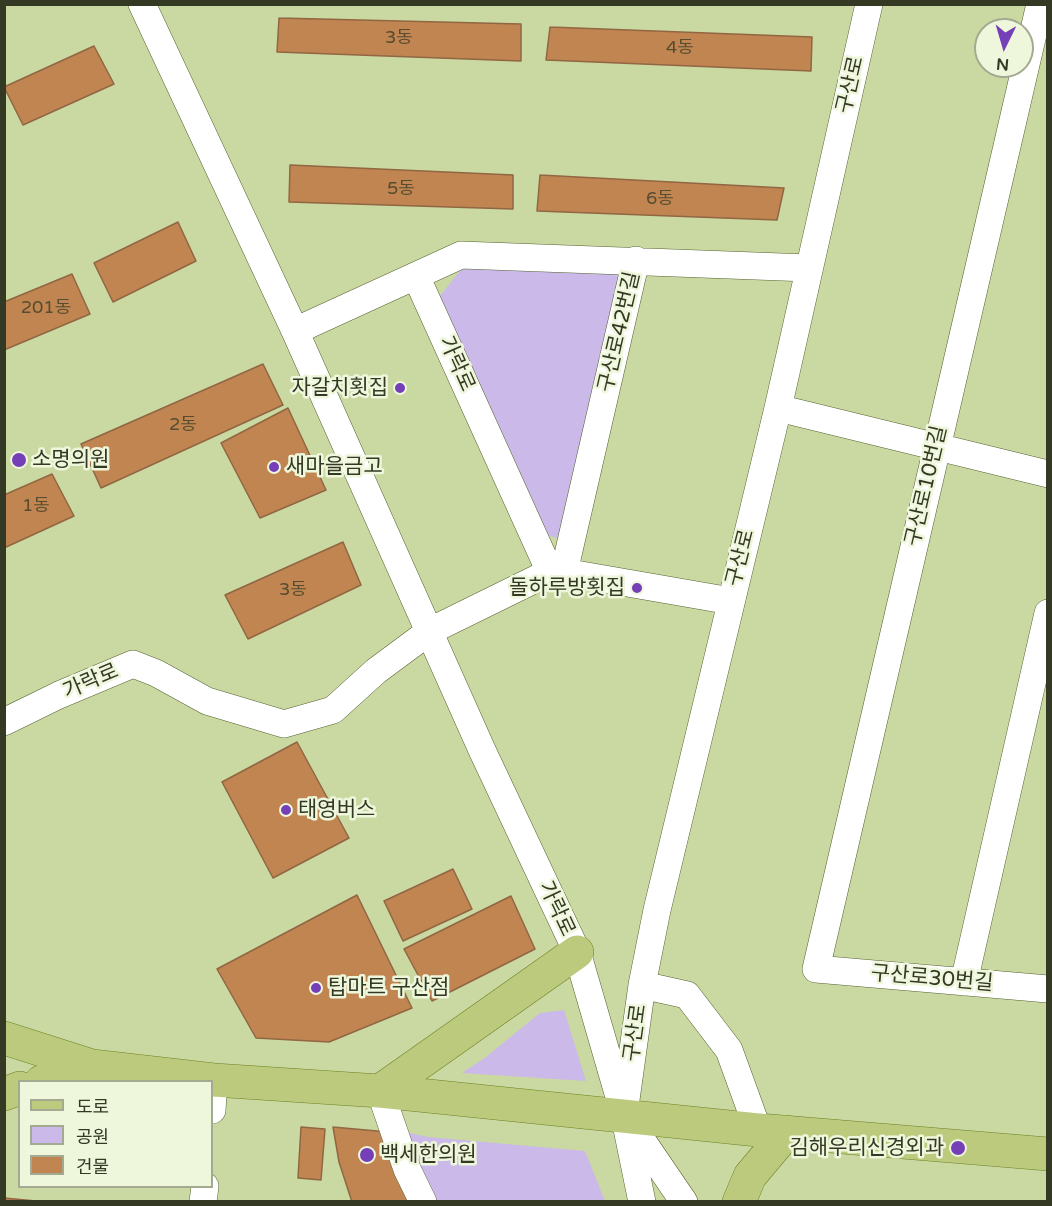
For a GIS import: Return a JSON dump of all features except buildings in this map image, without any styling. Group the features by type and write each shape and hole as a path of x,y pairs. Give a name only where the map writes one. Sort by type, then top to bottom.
{"main road":[{"path":"380,1091 576,952"},
{"path":"4,1038 92,1066 150,1080"},
{"path":"47,1080 92,1066"},
{"path":"213,1095 380,1091 624,1114 772,1131 1047,1154"},
{"path":"739,1202 772,1131"}],"street":[{"name":"가락로","path":"142,4 295,331 482,750 576,952 624,1114 642,1202"},
{"name":"구산로","path":"624,1114 642,985 657,910 778,408 869,4"},
{"name":"구산로10번길","path":"816,969 1040,4"},
{"path":"295,331 461,255 636,260"},
{"name":"구산로42번길","path":"557,572 636,260 809,268"},
{"name":"가락로","path":"416,276 557,572"},
{"path":"778,408 1047,474"},
{"path":"430,631 557,572 731,601"},
{"path":"964,982 1047,614"},
{"name":"가락로","path":"4,722 59,695 132,664 156,673 207,700 284,724 333,710 376,671 430,631"},
{"name":"구산로30번길","path":"816,969 1047,989"},
{"path":"642,985 687,995 729,1050 772,1131"},
{"path":"380,1091 407,1169 423,1202"},
{"path":"624,1114 684,1202"}],"green space":[{"path":"466,263 625,269 567,541 540,533 436,301"},
{"path":"564,1010 586,1081 462,1073 486,1057 540,1013"},
{"path":"405,1132 428,1137 585,1151 605,1201 435,1201"}],"place":[{"name":"자갈치횟집","path":"400,388"},
{"name":"소명의원","path":"19,460"},
{"name":"새마을금고","path":"274,467"},
{"name":"돌하루방횟집","path":"637,588"},
{"name":"태영버스","path":"286,810"},
{"name":"탑마트 구산점","path":"316,988"},
{"name":"김해우리신경외과","path":"958,1148"},
{"name":"백세한의원","path":"367,1155"}]}
